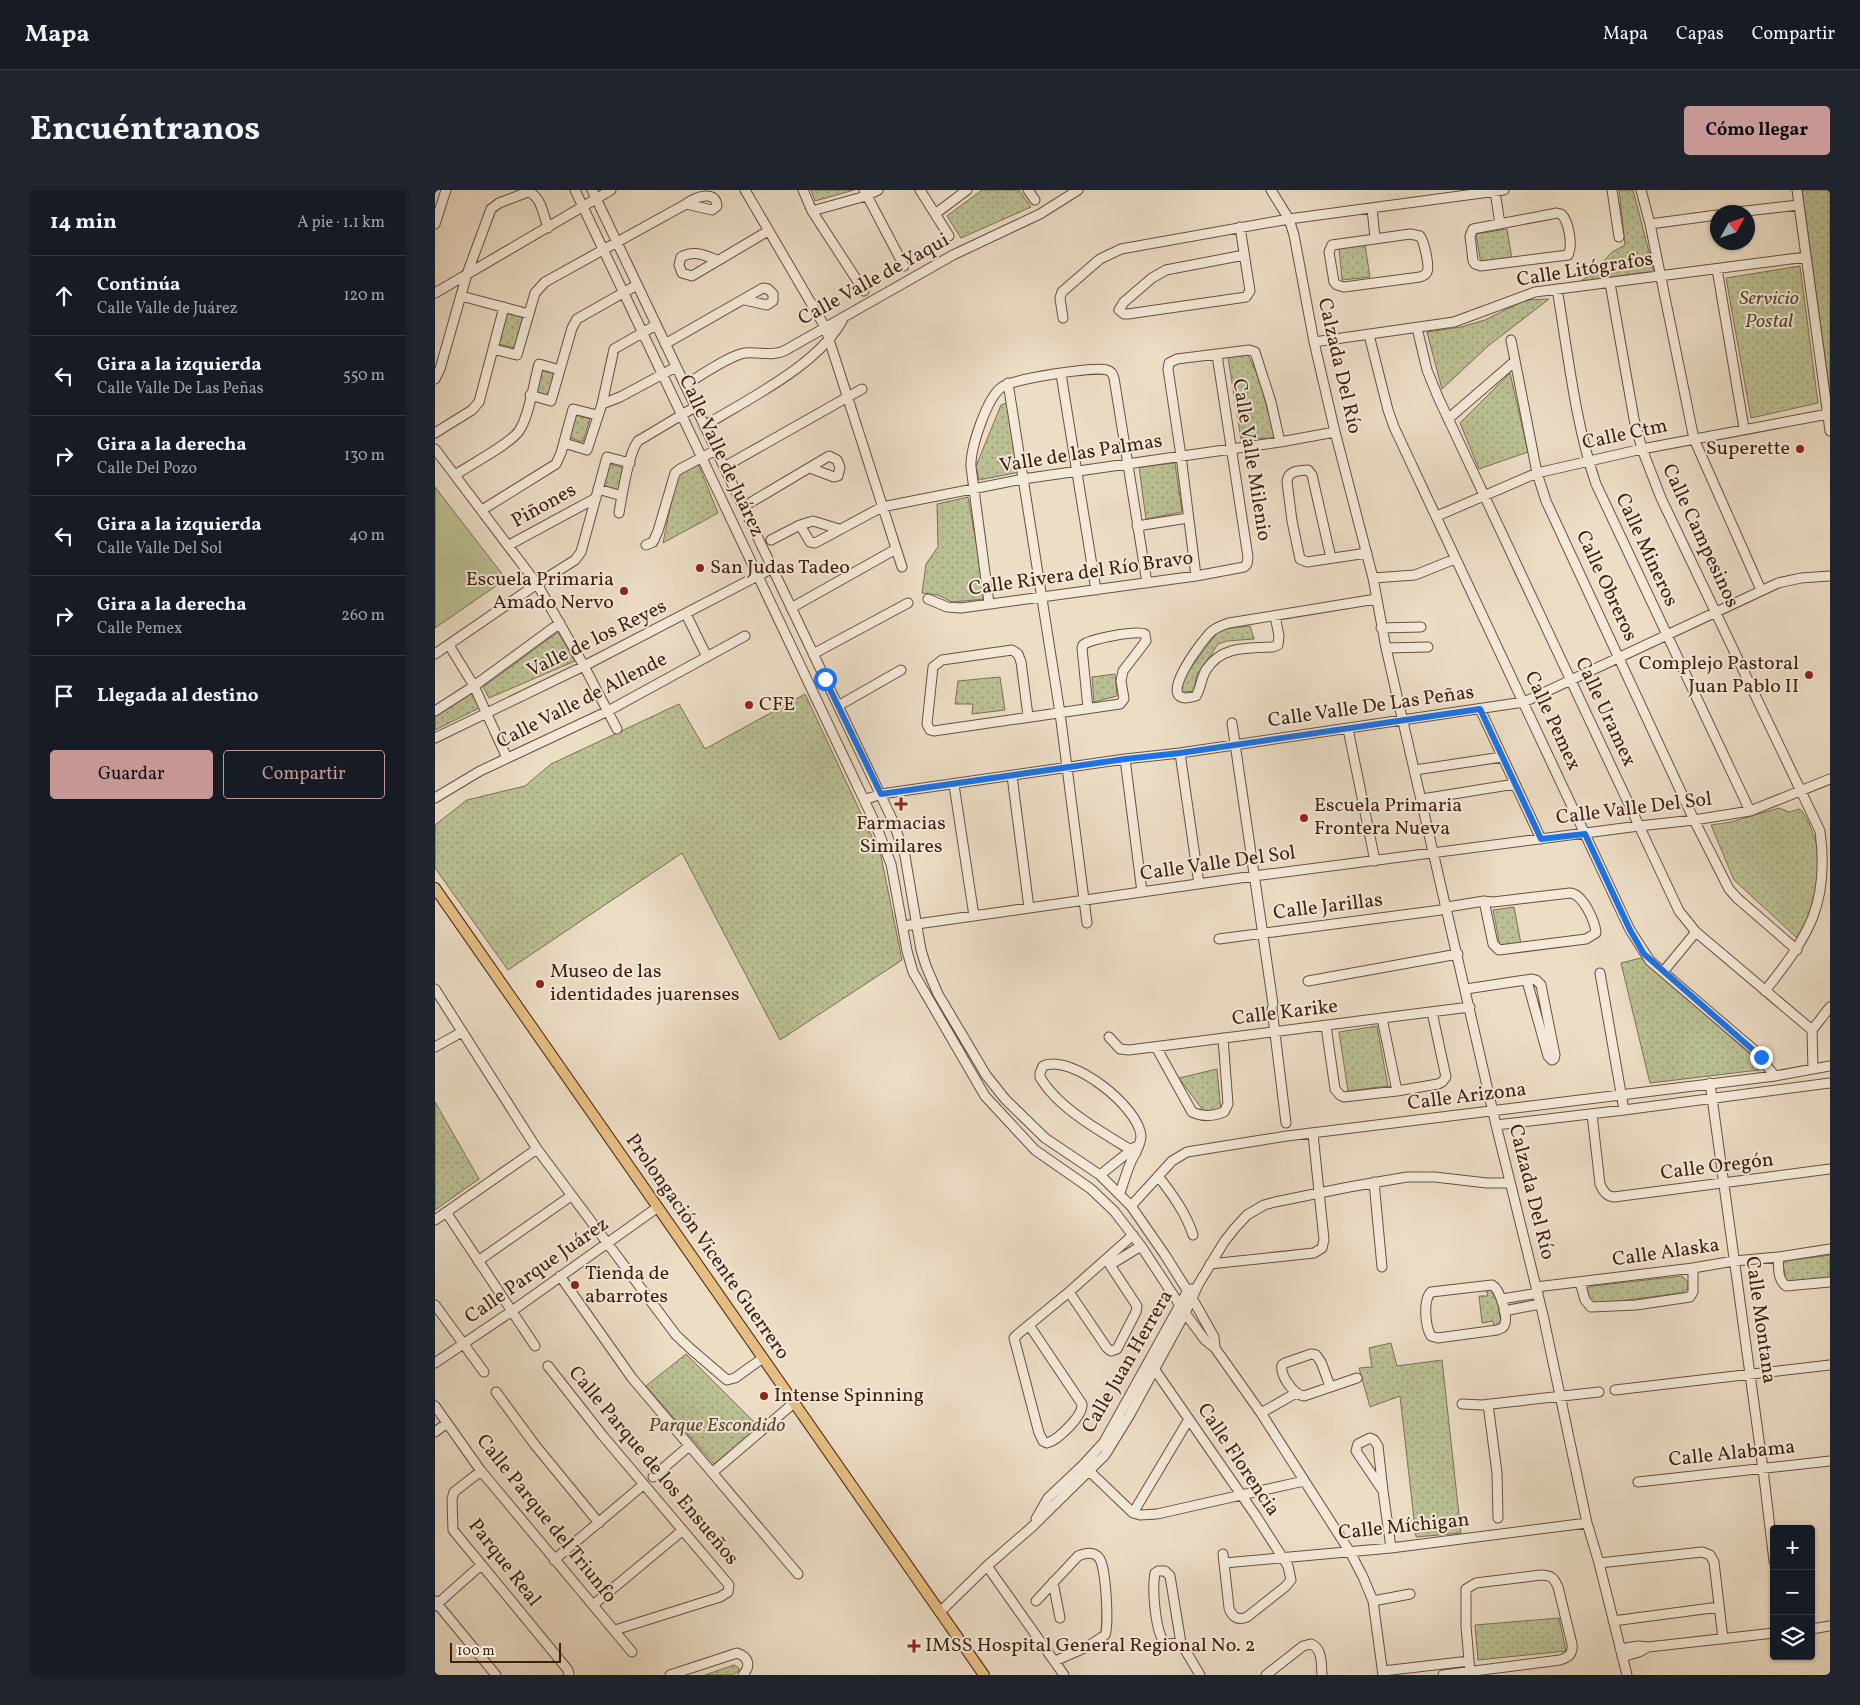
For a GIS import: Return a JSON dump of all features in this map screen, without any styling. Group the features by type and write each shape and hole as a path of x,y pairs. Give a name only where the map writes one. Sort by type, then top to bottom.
{"main road":[{"name":"Prolongación Vicente Guerrero","path":"435,888 984,1675"}],"street":[{"path":"435,224 446,190"},
{"name":"Calle Valle de Juárez","path":"575,190 887,851 913,972 985,1096 1035,1150 1091,1189 1114,1211 1141,1246 1182,1309 1205,1340 1215,1348"},
{"name":"Calle Valle de Juárez","path":"592,190 881,794 902,844 921,950 925,966 939,994 991,1082 1005,1099 1045,1138 1100,1175 1131,1206 1179,1278 1214,1336 1215,1348"},
{"path":"435,293 611,190"},
{"path":"745,190 825,327 881,507 902,567"},
{"path":"803,190 812,210 864,291"},
{"path":"812,210 878,190"},
{"path":"921,190 949,236"},
{"path":"935,214 967,190"},
{"path":"1028,190 1035,200"},
{"name":"Calle Valle de Yaqui","path":"685,385 732,357 746,352 777,354 953,255 1040,214 1078,190"},
{"name":"Calzada Del Río","path":"1271,190 1289,219 1294,234 1314,342 1373,578 1381,628 1422,799 1446,910 1458,954 1496,1125 1537,1290 1587,1523 1627,1675"},
{"path":"1063,318 1060,298 1062,292 1113,251 1289,219 1505,190"},
{"path":"1612,190 1619,237"},
{"path":"1641,190 1650,224 1694,439 1761,590"},
{"path":"1797,190 1830,431"},
{"path":"1495,191 1500,224"},
{"path":"435,379 440,369 467,274 488,213 494,205 528,192 532,193 538,201 548,228"},
{"path":"865,193 904,266"},
{"path":"493,348 517,355 535,293 541,285 686,204"},
{"path":"1755,210 1799,205"},
{"path":"1372,208 1375,238"},
{"path":"1561,214 1566,220 1570,253 1563,257 1478,266 1473,261 1471,232 1477,227 1500,224 1561,214"},
{"path":"1650,224 1710,216"},
{"path":"1240,228 1250,291 1246,297 1129,314 1124,314 1119,310 1124,302 1152,278 1166,270 1244,255"},
{"path":"717,260 768,231"},
{"path":"1410,234 1420,236 1423,240 1427,272 1421,277 1344,287 1337,285 1334,282 1329,252 1332,245 1375,238 1410,234"},
{"name":"Calle Litógrafos","path":"1314,342 1454,322 1524,295 1557,289 1806,257"},
{"path":"1717,269 1744,428"},
{"name":"Calle Campesinos","path":"1610,283 1630,399 1642,449 1661,498 1820,831 1825,851 1826,890 1818,916 1811,931 1765,991"},
{"path":"531,396 551,401 572,328 577,319 637,285"},
{"name":"Calle Mineros","path":"1557,289 1588,460 1608,510 1750,811"},
{"path":"461,296 529,314"},
{"path":"665,344 745,300"},
{"path":"435,433 466,414 479,402 504,307"},
{"path":"704,426 780,380 830,340 844,317"},
{"path":"564,443 587,450 602,404 614,350 656,325"},
{"name":"Calle Uramex","path":"1417,328 1427,370 1448,418 1677,906 1696,932 1812,1030"},
{"name":"Calle Pemex","path":"1369,334 1394,427 1630,930 1644,954 1753,1049 1775,1076"},
{"name":"Calle Obreros","path":"1511,340 1537,473 1546,501 1694,820 1729,889 1797,950"},
{"path":"1196,576 1168,369 1171,361 1249,350 1255,352 1258,355 1280,442"},
{"name":"Calle Valle Milenio","path":"1217,355 1248,557 1247,564 1241,569"},
{"path":"1448,418 1514,362"},
{"path":"455,475 515,436 521,426 531,396 539,364 560,370"},
{"path":"602,404 620,397 676,367"},
{"path":"989,604 973,489 971,459 977,431 998,389 1008,383 1061,374 1104,369 1111,372 1115,378 1147,583"},
{"path":"1061,374 1096,590"},
{"path":"1008,383 1059,713 1087,923"},
{"path":"724,467 862,389"},
{"path":"619,513 635,445 638,441 695,407"},
{"path":"482,510 552,468 559,460 573,409 597,415"},
{"name":"Calle Ctm","path":"1437,516 1537,473 1588,460 1744,428 1828,414"},
{"name":"Valle de las Palmas","path":"800,525 812,544 881,507 1023,478 1280,442 1335,432"},
{"path":"435,450 537,584 584,666 617,729"},
{"path":"646,545 653,542 656,537 675,473 702,456 716,450"},
{"path":"435,654 578,556 607,457 630,463"},
{"path":"743,507 809,468"},
{"path":"1331,558 1312,475 1308,470 1292,472 1288,476 1287,482 1300,559 1307,562 1367,553"},
{"path":"597,493 622,496"},
{"name":"Piñones","path":"509,545 597,493"},
{"path":"724,503 738,496"},
{"path":"1137,526 1188,518"},
{"path":"771,540 800,525 813,521 839,529"},
{"path":"741,540 756,534"},
{"path":"791,608 896,549"},
{"path":"1373,578 1415,575 1455,559"},
{"name":"Valle de los Reyes","path":"435,738 584,666 773,568"},
{"name":"Calle Rivera del Río Bravo","path":"928,599 939,605 953,608 1241,569"},
{"name":"Calle Valle De Las Peñas","path":"864,800 881,794 1125,759 1180,753 1524,702 1761,590 1789,580 1830,576"},
{"path":"1275,616 1279,636 1278,645 1232,650 1220,655 1206,670 1196,696 1183,698 1179,696 1176,692 1176,686 1181,673 1212,631 1229,623 1376,599"},
{"path":"813,654 908,603"},
{"path":"686,614 707,657"},
{"path":"435,711 474,686 560,623"},
{"path":"1381,628 1421,627"},
{"path":"1028,716 1021,662 1012,650 942,660 933,667 927,724 930,730 938,731 1028,716 1120,704 1124,699 1121,676 1146,641 1147,637 1142,632 1086,642 1083,645 1089,708"},
{"name":"Calle Valle de Allende","path":"435,798 467,778 507,758 608,712 745,636"},
{"path":"449,645 474,686 507,758"},
{"path":"1386,648 1429,648"},
{"path":"838,706 901,670"},
{"path":"810,686 825,679"},
{"path":"1480,709 1541,839"},
{"path":"1232,724 1263,933 1287,1123"},
{"path":"1347,728 1375,861"},
{"path":"1180,753 1199,884"},
{"path":"1415,770 1502,757"},
{"path":"1125,759 1143,892"},
{"path":"1013,776 1029,908"},
{"name":"Calle Valle Del Sol","path":"903,926 1254,876 1694,820 1750,811 1830,779"},
{"path":"1422,799 1515,784"},
{"path":"954,785 974,916"},
{"name":"Calle Jarillas","path":"1219,939 1487,903 1570,893 1577,894 1582,899 1596,930 1594,936 1586,940 1502,951 1493,944 1487,903"},
{"path":"1663,972 1696,932"},
{"path":"1308,981 1458,954"},
{"path":"913,972 925,966"},
{"path":"1600,973 1624,1110"},
{"path":"1466,989 1527,980 1534,980 1541,985 1555,1055 1552,1060 1547,1056 1527,980"},
{"path":"435,989 537,1149 676,1335 724,1378 735,1378 763,1358"},
{"name":"Calle Karike","path":"1109,1038 1117,1047 1124,1050 1470,1007"},
{"path":"1813,1069 1812,1030 1830,1007"},
{"path":"1326,1026 1335,1089 1340,1095 1344,1097 1397,1091 1438,1084 1446,1078 1432,1012"},
{"path":"1382,1018 1397,1091"},
{"path":"435,1047 462,1032"},
{"path":"1156,1047 1191,1112 1201,1116 1218,1114 1224,1112 1227,1104 1223,1038"},
{"path":"1120,1193 1141,1136 1125,1106 1117,1096 1071,1067 1057,1063 1043,1066 1040,1077 1062,1103 1077,1115 1135,1149"},
{"name":"Calle Arizona","path":"1131,1206 1178,1156 1187,1152 1622,1094 1775,1076 1830,1066"},
{"name":"Calle Arizona","path":"1496,1125 1830,1082"},
{"name":"Calle Montana","path":"1710,1083 1770,1528"},
{"name":"Calle Oregón","path":"1592,1114 1600,1184 1602,1190 1609,1196 1614,1197 1724,1184 1830,1169"},
{"path":"1210,1264 1314,1253 1323,1248 1320,1193 1313,1134"},
{"path":"1035,1150 1045,1138"},
{"path":"435,1220 537,1149"},
{"path":"1100,1175 1135,1149"},
{"path":"1158,1176 1173,1195 1189,1221 1193,1236"},
{"name":"Calle Juan Herrera","path":"940,1612 987,1566 1033,1526 1115,1440 1151,1366 1189,1295 1198,1285 1235,1228 1247,1216 1264,1205 1374,1182 1421,1176 1487,1183 1511,1182"},
{"path":"1374,1182 1382,1267"},
{"path":"478,1261 571,1196"},
{"name":"Calle Parque Juárez","path":"435,1364 658,1207"},
{"path":"446,1212 535,1346"},
{"path":"1029,1325 1081,1401 1083,1408 1079,1415 1058,1437 1047,1443 1043,1441 1039,1433 1015,1338 1029,1325 1069,1292 1108,1262 1133,1235"},
{"path":"1108,1262 1141,1246"},
{"name":"Calle Alaska","path":"1502,1299 1580,1282 1830,1249"},
{"path":"1778,1257 1779,1277 1786,1286 1830,1282"},
{"path":"1069,1292 1107,1348 1113,1351 1118,1347 1136,1312 1137,1306 1108,1262"},
{"path":"1580,1282 1585,1300 1591,1308 1635,1305 1690,1297 1693,1292 1693,1268"},
{"path":"560,1276 627,1371 797,1574"},
{"path":"1167,1285 1179,1278"},
{"path":"1493,1285 1497,1288 1502,1299 1504,1311 1504,1326 1497,1330 1437,1338 1431,1336 1428,1329 1427,1302 1431,1292 1493,1285"},
{"path":"1504,1311 1540,1304"},
{"path":"435,1305 484,1372"},
{"path":"1215,1348 1261,1413 1350,1552 1373,1601 1383,1673 1469,1661"},
{"path":"1330,1386 1319,1358 1311,1354 1285,1363 1282,1366 1282,1373 1296,1393 1304,1396 1357,1378"},
{"path":"1615,1390 1830,1365"},
{"name":"Calle Parque de los Ensueños","path":"548,1366 643,1485 727,1582 729,1588 728,1592 720,1597 615,1630"},
{"name":"Calle Florencia","path":"1151,1366 1282,1557 1290,1572 1291,1580"},
{"path":"496,1392 535,1445 599,1523"},
{"path":"1462,1404 1488,1404 1599,1392"},
{"path":"1261,1413 1296,1393"},
{"path":"713,1472 795,1402"},
{"path":"1488,1404 1497,1473 1498,1518"},
{"name":"Calle Parque del Triunfo","path":"435,1406 481,1471 632,1652"},
{"path":"1133,1513 1189,1419"},
{"path":"435,1432 447,1423"},
{"path":"1383,1491 1356,1451 1359,1444 1368,1439 1374,1440 1378,1446 1391,1548"},
{"path":"653,1478 689,1446"},
{"name":"Calle Alabama","path":"1638,1482 1830,1461"},
{"path":"1087,1468 1133,1513 1140,1515 1157,1514 1304,1481"},
{"name":"Parque Real","path":"481,1471 453,1492 451,1521 455,1534 567,1670 569,1675"},
{"path":"554,1560 643,1485"},
{"name":"Calle Míchigan","path":"1291,1580 1247,1617 1240,1619 1232,1615 1229,1608 1223,1558 1282,1557 1350,1552 1587,1523"},
{"path":"593,1605 683,1530"},
{"path":"1599,1563 1702,1552 1711,1555 1714,1562 1723,1639"},
{"path":"1036,1601 1078,1556 1095,1553 1099,1557 1103,1565 1108,1626 1105,1635 1055,1661"},
{"path":"481,1565 436,1604 497,1675"},
{"path":"987,1566 1064,1675"},
{"path":"1181,1643 1166,1644 1160,1637 1154,1578 1155,1573 1158,1571 1165,1570 1170,1576 1181,1643 1200,1675"},
{"path":"1443,1675 1469,1672 1560,1660 1569,1656 1572,1653 1572,1644 1558,1587 1551,1576 1541,1575 1476,1583 1466,1589 1469,1672"},
{"path":"1053,1582 1059,1618"},
{"path":"1373,1601 1410,1594"},
{"path":"1613,1621 1719,1607"},
{"path":"1815,1628 1830,1626"},
{"path":"1621,1653 1637,1646 1648,1647 1770,1633"},
{"path":"1266,1675 1303,1646 1311,1644 1318,1650 1322,1675"},
{"path":"671,1675 737,1653 743,1656 748,1664 748,1670 743,1675"}],"green space":[{"path":"811,190 854,190 815,201"},
{"path":"982,190 1019,190 1031,207 961,238 947,216"},
{"path":"1619,190 1633,190 1654,271 1579,282 1601,269 1602,263 1612,252 1625,245"},
{"path":"1802,190 1830,190 1830,394"},
{"path":"1507,229 1512,259 1481,264 1476,234"},
{"path":"1365,245 1370,277 1342,280 1339,248"},
{"name":"Servicio Postal","path":"1800,266 1818,403 1751,418 1726,278"},
{"path":"1549,299 1488,346 1442,389 1427,332 1461,327 1485,320 1525,300"},
{"path":"507,312 523,316 515,348 498,344"},
{"path":"1248,355 1259,378 1275,438 1241,439 1228,357"},
{"path":"540,370 556,374 551,396 535,392"},
{"path":"1510,373 1528,452 1479,469 1460,423"},
{"path":"1007,403 1020,472 979,480 976,466 1001,405"},
{"path":"576,415 590,419 583,442 570,438"},
{"path":"697,461 718,513 663,543 677,473"},
{"path":"1175,463 1182,512 1146,519 1139,467"},
{"path":"610,464 627,469 621,493 603,488"},
{"path":"435,487 506,579 435,628"},
{"path":"968,497 986,599 952,602 938,595 922,593 926,564 938,547 937,504"},
{"path":"1250,626 1254,639 1227,641 1218,644 1196,677 1194,691 1182,692 1180,682 1220,629"},
{"path":"558,632 575,661 489,698 483,687"},
{"path":"1115,674 1117,696 1094,702 1092,677"},
{"path":"1000,677 1005,710 972,714 973,704 955,704 958,681"},
{"path":"471,690 481,707 435,730 435,713"},
{"path":"805,694 881,856 902,960 780,1040 682,853 508,970 435,868 435,825 467,800 525,786 551,764 679,704 705,749"},
{"path":"1779,808 1789,812 1800,809 1809,823 1821,863 1822,879 1819,891 1802,935 1796,937 1734,880 1711,825 1731,822"},
{"path":"1514,907 1521,944 1500,946 1493,910"},
{"path":"1641,958 1759,1062 1759,1070 1650,1083 1621,963"},
{"path":"1377,1026 1388,1086 1348,1091 1339,1032"},
{"path":"1217,1069 1221,1111 1205,1113 1179,1078"},
{"path":"435,1102 479,1179 435,1210"},
{"path":"1830,1255 1830,1278 1792,1283 1786,1280 1783,1264 1785,1261"},
{"path":"1682,1276 1688,1282 1688,1289 1681,1293 1596,1304 1589,1299 1587,1288 1592,1286"},
{"path":"1495,1289 1502,1326 1494,1326 1493,1321 1482,1323 1479,1296 1488,1296 1486,1290"},
{"path":"1391,1343 1397,1366 1442,1360 1461,1533 1416,1537 1400,1396 1370,1407 1359,1368 1372,1367 1369,1348"},
{"name":"Parque Escondido","path":"686,1354 759,1427 714,1464 646,1386"},
{"path":"1559,1618 1566,1651 1478,1660 1475,1625"},
{"path":"734,1665 739,1668 739,1671 732,1675 705,1675"}],"place":[{"name":"Superette","path":"1800,449"},
{"name":"San Judas Tadeo","path":"700,568"},
{"name":"Escuela Primaria Amado Nervo","path":"624,591"},
{"name":"Complejo Pastoral Juan Pablo II","path":"1809,675"},
{"name":"CFE","path":"749,705"},
{"name":"Farmacias Similares","path":"901,804"},
{"name":"Escuela Primaria Frontera Nueva","path":"1304,818"},
{"name":"Museo de las identidades juarenses","path":"540,984"},
{"name":"Tienda de abarrotes","path":"575,1285"},
{"name":"Intense Spinning","path":"764,1396"},
{"name":"IMSS Hospital General Regional No. 2","path":"914,1646"}],"route":[{"path":"825,679 881,794 1480,709 1541,839 1585,834 1630,930 1644,954 1761,1057"}]}
